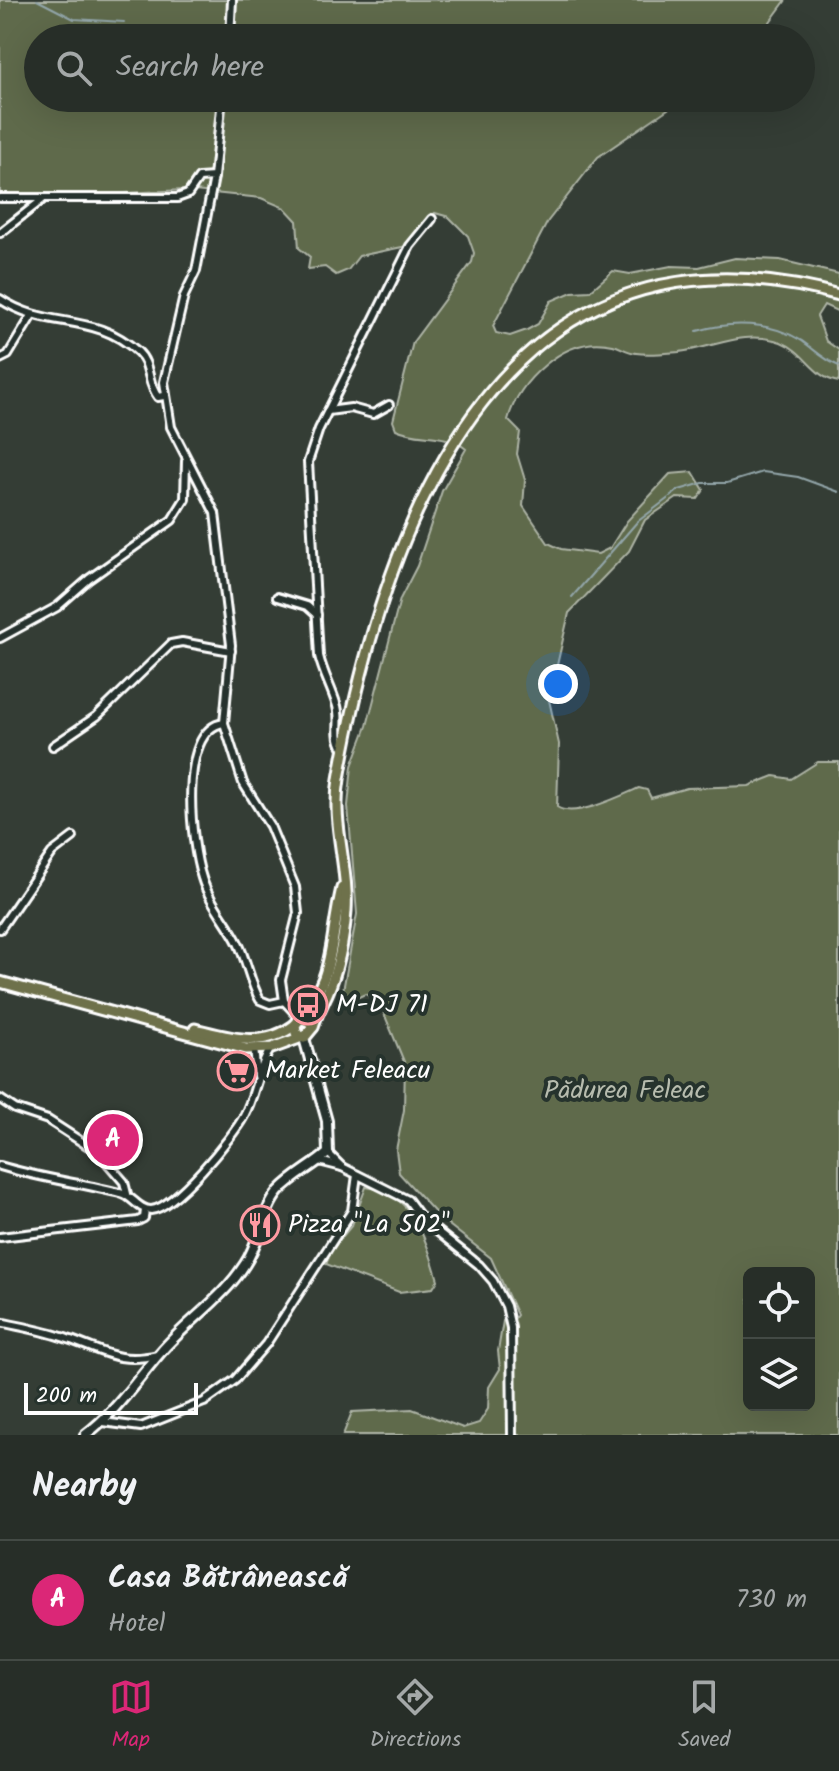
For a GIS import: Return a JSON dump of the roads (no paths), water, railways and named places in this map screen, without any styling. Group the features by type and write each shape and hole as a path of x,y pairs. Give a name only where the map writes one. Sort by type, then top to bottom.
{"main road":[{"path":"0,979 253,1049 272,1048 303,1038 313,1027 337,962 346,911 336,806 345,751 373,634 421,505 451,442 493,387 545,337 615,298 679,284 764,279 839,295"},
{"path":"0,979 237,1039 276,1037 298,1022 315,1002 325,974 343,885"},
{"path":"298,1022 309,1021 313,1027"},
{"path":"298,1022 296,1033 303,1038"}],"street":[{"path":"231,24 232,0"},
{"path":"221,112 214,177 196,271 184,296 164,382 164,396 171,427 215,513 231,651 224,723 243,783 270,826 295,887 298,913 281,980 284,1001 297,1015 298,1022"},
{"path":"0,198 23,196 42,200 91,195 177,198 188,194 199,178 214,177"},
{"path":"0,233 42,200"},
{"path":"345,751 336,737 336,702 326,685 319,656 307,475 313,446 328,411 410,246 432,219"},
{"path":"0,299 31,317 90,324 111,332 144,358 153,391 158,397 164,396"},
{"path":"0,359 8,355 31,317"},
{"path":"328,411 351,408 373,414 389,405"},
{"path":"0,638 57,607 89,579 172,520 185,499 186,457"},
{"path":"277,597 307,606 317,615"},
{"path":"53,746 97,716 171,644 182,642 231,651"},
{"path":"224,723 211,725 201,738 190,790 199,867 211,900 249,967 260,1000 270,1004 284,1001"},
{"path":"0,929 52,853 73,837"},
{"path":"303,1038 327,1121 328,1153 342,1167"},
{"path":"257,1076 253,1049 261,1040"},
{"path":"145,1210 163,1206 183,1189 234,1132 245,1115 257,1076 272,1048"},
{"path":"0,1099 15,1109 48,1120 99,1153 124,1182 127,1194"},
{"path":"85,1435 103,1422 138,1385 158,1355 228,1286 245,1264 276,1195 290,1180 328,1153"},
{"path":"319,1161 342,1167 408,1200 422,1219 479,1265 493,1281 506,1306 511,1328 512,1435"},
{"path":"0,1166 127,1194 145,1210"},
{"path":"103,1422 141,1431 204,1402 235,1380 266,1344 352,1211 357,1175"},
{"path":"0,1237 138,1221 144,1218 145,1210"},
{"path":"0,1322 69,1339 99,1354 120,1358 158,1355"}],"waterway":[{"path":"37,0 74,19 124,22"},
{"path":"697,331 736,324 763,326 790,334 839,366"},
{"path":"572,597 637,522 679,490 703,483 727,483 763,472 798,477 839,492"}],"place":[{"name":"M-DJ 71","path":"308,1005"},
{"name":"Market Feleacu","path":"237,1071"},
{"name":"Casa Bătrânească","path":"113,1140"},
{"name":"Pizza \"La 502\"","path":"260,1225"}],"park label":[{"name":"Pădurea Feleac","path":"625,1091"}]}
